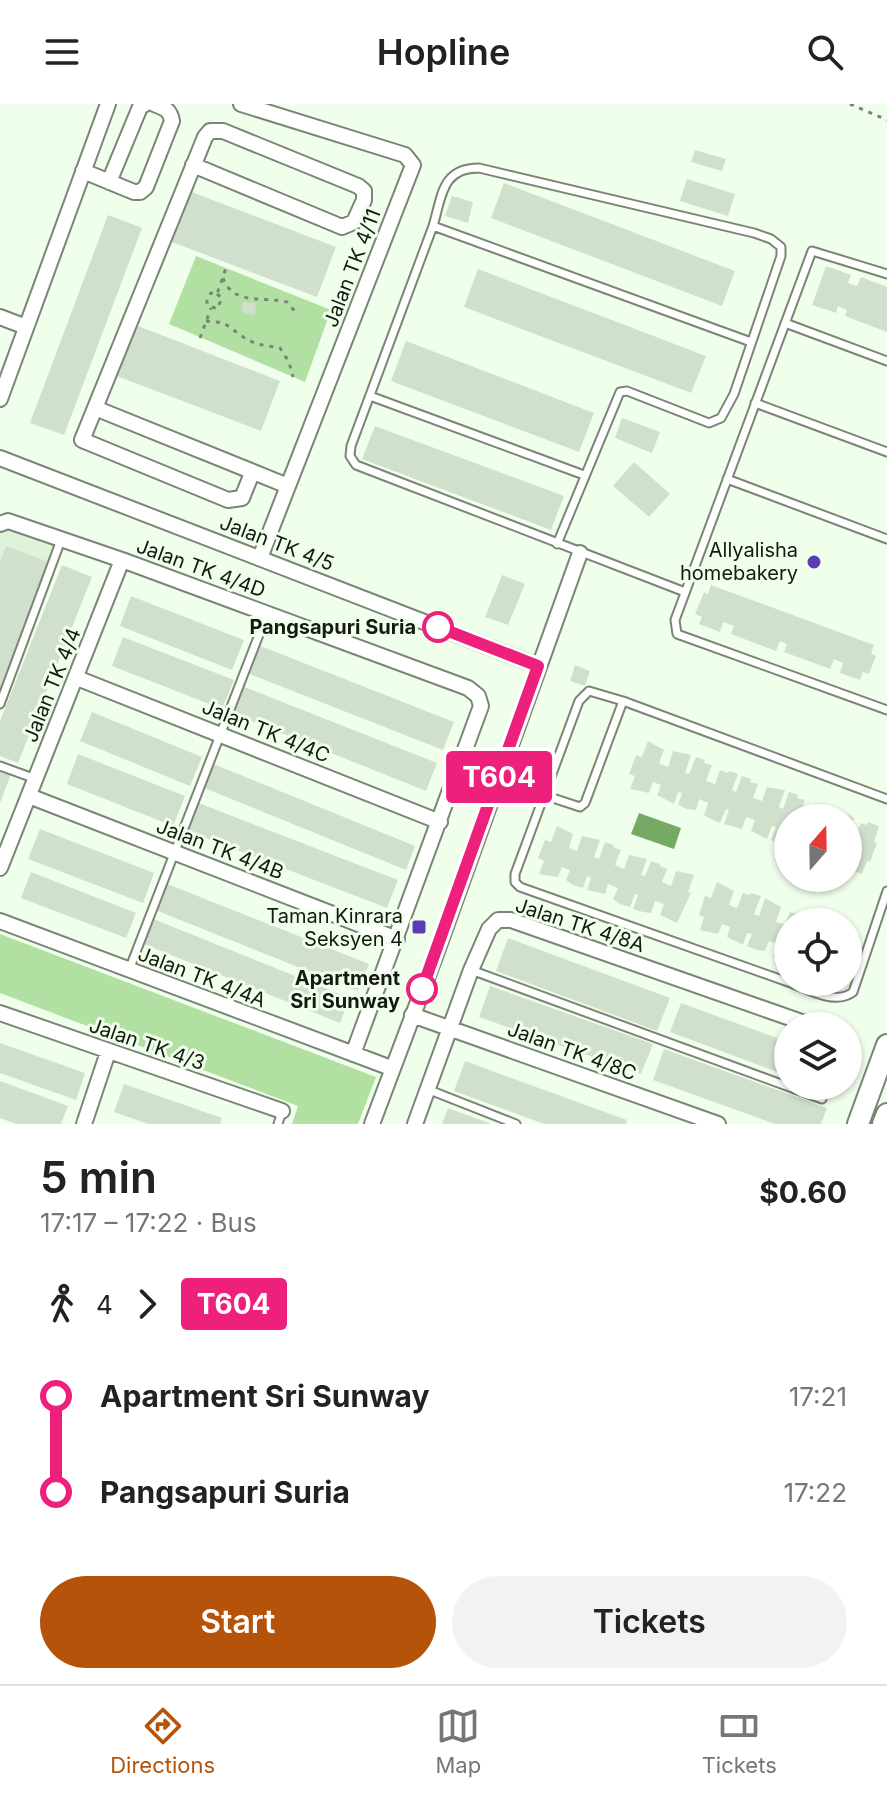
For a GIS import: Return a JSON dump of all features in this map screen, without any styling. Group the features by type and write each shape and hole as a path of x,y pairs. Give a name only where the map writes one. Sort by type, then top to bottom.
{"main road":[{"path":"858,1124 887,1045"},
{"path":"883,1124 887,1114"}],"street":[{"path":"109,182 140,107 145,104"},
{"path":"83,171 134,192 146,187 172,121 171,113 166,108 154,104"},
{"name":"Jalan TK 4/11","path":"241,104 405,155 413,165 260,558"},
{"path":"0,399 104,105"},
{"path":"193,165 342,227 354,222 364,200 364,191 223,131 210,131 193,165 82,440 228,500 242,498 252,473"},
{"path":"0,317 26,327"},
{"path":"95,408 288,486"},
{"name":"Jalan TK 4/5","path":"0,458 538,666"},
{"name":"Jalan TK 4/4D","path":"0,524 8,521 122,560 468,688 478,696 481,706 353,1054"},
{"path":"372,1124 580,553"},
{"name":"Jalan TK 4/4","path":"0,868 122,560"},
{"name":"Jalan TK 4/4C","path":"77,678 440,822"},
{"name":"Jalan TK 4/4B","path":"29,796 397,939"},
{"name":"Jalan TK 4/8A","path":"415,1124 471,970 489,929 498,920 511,920 774,1012"},
{"name":"Jalan TK 4/4A","path":"0,921 391,1068"},
{"name":"Jalan TK 4/3","path":"0,1013 280,1118"},
{"name":"Jalan TK 4/8C","path":"412,1015 718,1124"},
{"path":"84,1124 108,1052"}],"lane":[{"path":"557,544 620,392 627,391 709,423 721,418 734,394 781,256 781,247 771,239 479,168 463,168 447,182 350,456 356,465 557,544 580,553 685,592"},
{"path":"433,226 751,342"},
{"path":"887,274 812,251 675,620 677,634 887,710"},
{"path":"785,323 887,361"},
{"path":"370,396 584,475"},
{"path":"755,403 887,452"},
{"path":"727,479 887,539"},
{"path":"0,704 61,540"},
{"path":"129,971 267,614"},
{"path":"774,977 520,887 515,882 515,874 583,694 596,692 623,701 887,799"},
{"path":"498,780 580,807 585,803 623,701"},
{"path":"0,766 36,779"},
{"path":"862,965 887,891"},
{"path":"471,970 774,1081"},
{"path":"826,996 848,996"},
{"path":"427,1089 516,1124"}],"path":[{"path":"850,104 887,120"},
{"path":"217,294 226,268"},
{"path":"223,278 233,293 248,299 287,302 298,315"},
{"path":"211,293 217,294 222,298 222,303 217,309 211,308 207,298 211,293"},
{"path":"200,338 211,308"},
{"path":"206,321 224,323 257,344 280,348 289,362 293,377"}],"shaded area":[{"path":"196,256 331,310 305,382 169,324"},
{"path":"5,527 55,544 0,693 0,533"},
{"path":"639,813 681,828 674,849 631,834"},
{"path":"0,934 376,1077 358,1124 292,1124 298,1106 0,993"}],"building":[{"path":"695,150 726,159 722,171 691,162"},
{"path":"687,179 735,194 728,216 680,201"},
{"path":"504,183 735,271 722,306 491,218"},
{"path":"189,191 336,247 317,297 169,241"},
{"path":"452,196 473,202 468,223 445,216"},
{"path":"108,215 142,228 64,435 30,423"},
{"path":"826,266 851,275 848,283 857,286 861,277 887,287 887,332 845,316 847,310 838,306 836,313 812,305"},
{"path":"478,269 706,356 691,393 464,307"},
{"path":"243,302 256,303 255,315 242,312"},
{"path":"133,324 280,381 261,431 114,375"},
{"path":"406,341 594,413 579,452 391,381"},
{"path":"622,418 660,432 652,453 615,438"},
{"path":"375,426 564,496 551,530 362,459"},
{"path":"634,462 670,494 649,517 613,486"},
{"path":"6,546 51,563 0,694 0,561"},
{"path":"62,565 92,577 18,763 0,756 0,721"},
{"path":"502,575 525,584 508,625 485,617"},
{"path":"711,585 874,645 871,654 876,656 869,674 863,672 860,680 840,673 843,663 834,659 830,669 784,652 787,644 780,641 776,651 731,634 734,626 723,622 720,632 699,624 702,617 695,614 704,592 708,594"},
{"path":"131,596 244,640 232,670 120,626"},
{"path":"123,637 234,680 222,709 112,666"},
{"path":"258,645 454,722 443,750 247,673"},
{"path":"575,665 590,671 585,686 570,681"},
{"path":"242,686 437,763 426,791 231,713"},
{"path":"92,712 202,757 190,786 80,741"},
{"path":"648,741 664,750 659,763 668,767 673,751 691,755 685,773 689,774 696,757 705,760 704,763 712,765 706,781 715,784 720,770 738,774 732,790 736,792 742,776 758,784 753,798 762,801 767,787 785,790 780,804 774,804 774,826 767,839 751,831 755,820 746,817 742,829 724,824 729,810 726,809 720,823 704,815 708,803 699,799 696,810 687,809 678,805 682,793 678,792 674,804 657,795 661,785 653,782 649,793 630,789 635,776 629,774 636,755 642,757"},
{"path":"78,754 185,796 173,826 67,784"},
{"path":"211,763 415,846 406,870 202,787"},
{"path":"0,770 11,774 0,803"},
{"path":"789,792 805,800 804,804 785,804"},
{"path":"196,802 398,880 387,908 185,830"},
{"path":"868,822 879,826 874,842 877,843 862,874 862,823 867,825"},
{"path":"557,826 573,834 569,848 577,851 582,836 600,840 594,857 599,859 605,842 614,845 621,850 615,865 624,869 629,855 647,859 641,875 645,876 651,861 660,864 667,869 662,882 671,886 676,871 694,875 688,892 691,893 677,923 660,915 664,904 655,901 651,913 633,909 638,895 635,894 630,907 620,904 613,899 618,888 608,884 605,894 587,890 591,878 587,876 583,888 573,885 566,880 570,870 562,867 558,877 539,874 544,861 538,858 545,840 551,842"},
{"path":"40,829 154,873 143,903 28,859"},
{"path":"31,872 136,913 126,938 21,898"},
{"path":"717,882 734,891 729,905 737,908 743,893 751,893 761,896 754,914 759,916 765,898 781,907 774,908 774,943 769,941 765,951 757,950 747,946 752,934 747,933 743,945 727,937 730,927 722,924 718,934 700,930 704,917 699,915 705,896 711,898"},
{"path":"165,883 369,964 358,991 155,910"},
{"path":"151,918 350,998 340,1023 141,943"},
{"path":"508,938 670,998 657,1031 496,971"},
{"path":"490,986 653,1044 641,1074 479,1017"},
{"path":"681,1003 774,1037 774,1071 670,1032"},
{"path":"0,1043 85,1073 76,1100 0,1073"},
{"path":"664,1049 774,1089 774,1100 805,1100 827,1108 821,1124 775,1124 653,1080"},
{"path":"465,1061 627,1120 626,1124 544,1124 454,1091"},
{"path":"0,1081 68,1106 61,1124 16,1124 0,1118"},
{"path":"124,1084 222,1118 220,1124 148,1124 114,1112"},
{"path":"448,1108 492,1124 442,1124"}],"bus line":[{"name":"T604","path":"422,989 538,666 438,627"}],"place":[{"name":"Allyalisha homebakery","path":"814,562"},
{"name":"Pangsapuri Suria","path":"438,627"},
{"name":"Taman Kinrara Seksyen 4","path":"419,927"},
{"name":"Apartment Sri Sunway","path":"422,989"}]}
